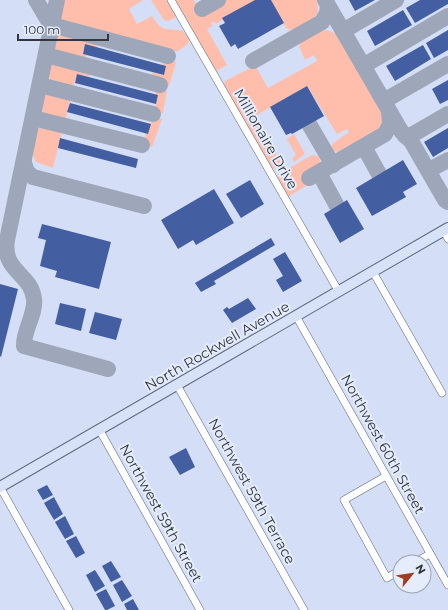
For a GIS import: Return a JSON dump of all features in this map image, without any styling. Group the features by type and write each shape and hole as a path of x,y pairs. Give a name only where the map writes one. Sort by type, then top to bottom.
{"main road":[{"name":"North Rockwell Avenue","path":"0,487 373,272 447,233"}],"street":[{"name":"Millionaire Drive","path":"171,0 339,292"},
{"path":"373,272 442,393"},
{"name":"Northwest 60th Street","path":"296,316 430,554"},
{"name":"Northwest 59th Terrace","path":"177,385 304,610"},
{"name":"Northwest 59th Street","path":"99,429 200,610"},
{"path":"386,476 344,500 387,578 392,575"},
{"path":"0,487 68,610"},
{"name":"Northwest 60th Street","path":"432,557 448,585"}],"shaded area":[{"path":"63,0 143,0 129,9 137,24 152,16 162,28 183,31 189,39 188,44 178,51 165,52 65,25 59,18"},
{"path":"151,0 167,0 176,15 175,18 168,21 164,20"},
{"path":"175,0 194,0 202,14 226,0 255,0 216,24 214,21 211,23 213,26 207,29 227,65 216,71"},
{"path":"271,0 317,0 318,11 314,18 306,24 294,30 290,30 286,28"},
{"path":"327,30 337,34 382,112 380,126 375,132 361,142 339,153 332,150 332,144 349,132 347,129 337,134 307,86 245,122 224,84 225,81 254,66 268,88 317,61 314,55 305,60 299,46 302,41 320,31"},
{"path":"60,32 96,40 98,43 97,47 85,45 83,53 87,55 84,61 58,55 53,48 56,36"},
{"path":"168,59 174,60 176,63 169,86 161,84 161,82 153,79 152,72 164,75 166,66 162,65 163,61"},
{"path":"57,61 88,69 90,72 89,77 78,74 72,89 53,83 49,77 50,66"},
{"path":"160,88 167,90 163,113 160,114 154,113 158,96 155,94 156,90"},
{"path":"49,92 71,98 65,121 49,117 43,113 42,101 44,96"},
{"path":"153,116 162,119 152,147 143,145"},
{"path":"255,117 281,162 286,162 275,169 271,167 246,123"},
{"path":"45,125 61,129 62,132 53,168 36,162 33,153 33,140 35,135 41,127"},
{"path":"294,134 305,154 294,162 292,158 296,155 287,139"},
{"path":"312,155 319,156 320,161 319,165 306,172 312,182 288,197 278,179 279,174"}],"building":[{"path":"255,0 271,0 284,23 238,49 235,44 231,47 219,26 225,23 222,18"},
{"path":"349,0 375,0 355,11"},
{"path":"420,0 448,0 448,4 415,23 406,8"},
{"path":"403,10 412,25 375,46 367,31"},
{"path":"448,30 448,50 434,58 426,43"},
{"path":"85,44 166,66 164,75 83,54"},
{"path":"423,45 431,59 395,81 386,66"},
{"path":"77,74 158,95 156,104 75,83"},
{"path":"448,80 448,100 440,104 432,89"},
{"path":"307,86 324,116 292,134 286,135 270,107"},
{"path":"70,103 151,124 148,134 67,112"},
{"path":"448,128 448,148 433,157 424,142"},
{"path":"60,138 138,159 136,168 58,148"},
{"path":"403,160 417,184 403,192 406,197 372,216 356,188"},
{"path":"250,180 264,204 241,218 226,194"},
{"path":"214,189 234,223 196,245 193,240 178,249 161,220"},
{"path":"347,200 364,229 340,243 324,214"},
{"path":"42,224 111,242 99,289 55,277 57,271 40,266 46,240 38,238"},
{"path":"271,238 275,245 214,281 216,284 201,292 195,283"},
{"path":"285,252 302,281 283,292 276,280 283,276 273,259"},
{"path":"0,284 18,289 1,357 0,356"},
{"path":"248,298 256,309 232,323 223,310 227,307 229,309"},
{"path":"60,303 86,309 81,331 55,324"},
{"path":"95,312 122,319 116,340 89,333"},
{"path":"186,448 195,467 180,475 169,457"},
{"path":"47,485 53,495 43,500 37,490"},
{"path":"54,497 63,514 54,520 44,503"},
{"path":"65,516 74,534 65,539 55,522"},
{"path":"76,536 85,553 76,558 66,541"},
{"path":"111,561 121,577 111,582 102,566"},
{"path":"95,570 105,586 95,592 86,575"},
{"path":"122,580 132,596 122,602 113,585"},
{"path":"106,589 115,606 105,610 96,594"},
{"path":"133,599 139,610 127,610 124,604"}],"taxiway":[{"path":"36,0 49,22 51,33"},
{"path":"57,0 7,240 7,251 13,266 28,283 32,290 34,299 33,311 25,334 24,346 108,369"},
{"path":"202,9 218,0"},
{"path":"325,0 401,131 411,141 445,200 448,202"},
{"path":"343,31 396,0"},
{"path":"253,61 322,22 327,13 328,6"},
{"path":"363,66 448,16"},
{"path":"52,25 168,56"},
{"path":"46,55 160,85"},
{"path":"379,93 382,98 389,98 448,64"},
{"path":"40,85 153,114"},
{"path":"309,178 385,134 390,124 389,111"},
{"path":"405,136 410,136 448,114"},
{"path":"33,118 142,145"},
{"path":"309,124 333,165"},
{"path":"364,147 379,174"},
{"path":"427,168 431,169 448,160"},
{"path":"24,163 27,172 33,177 144,206"},
{"path":"319,173 337,206"}]}
